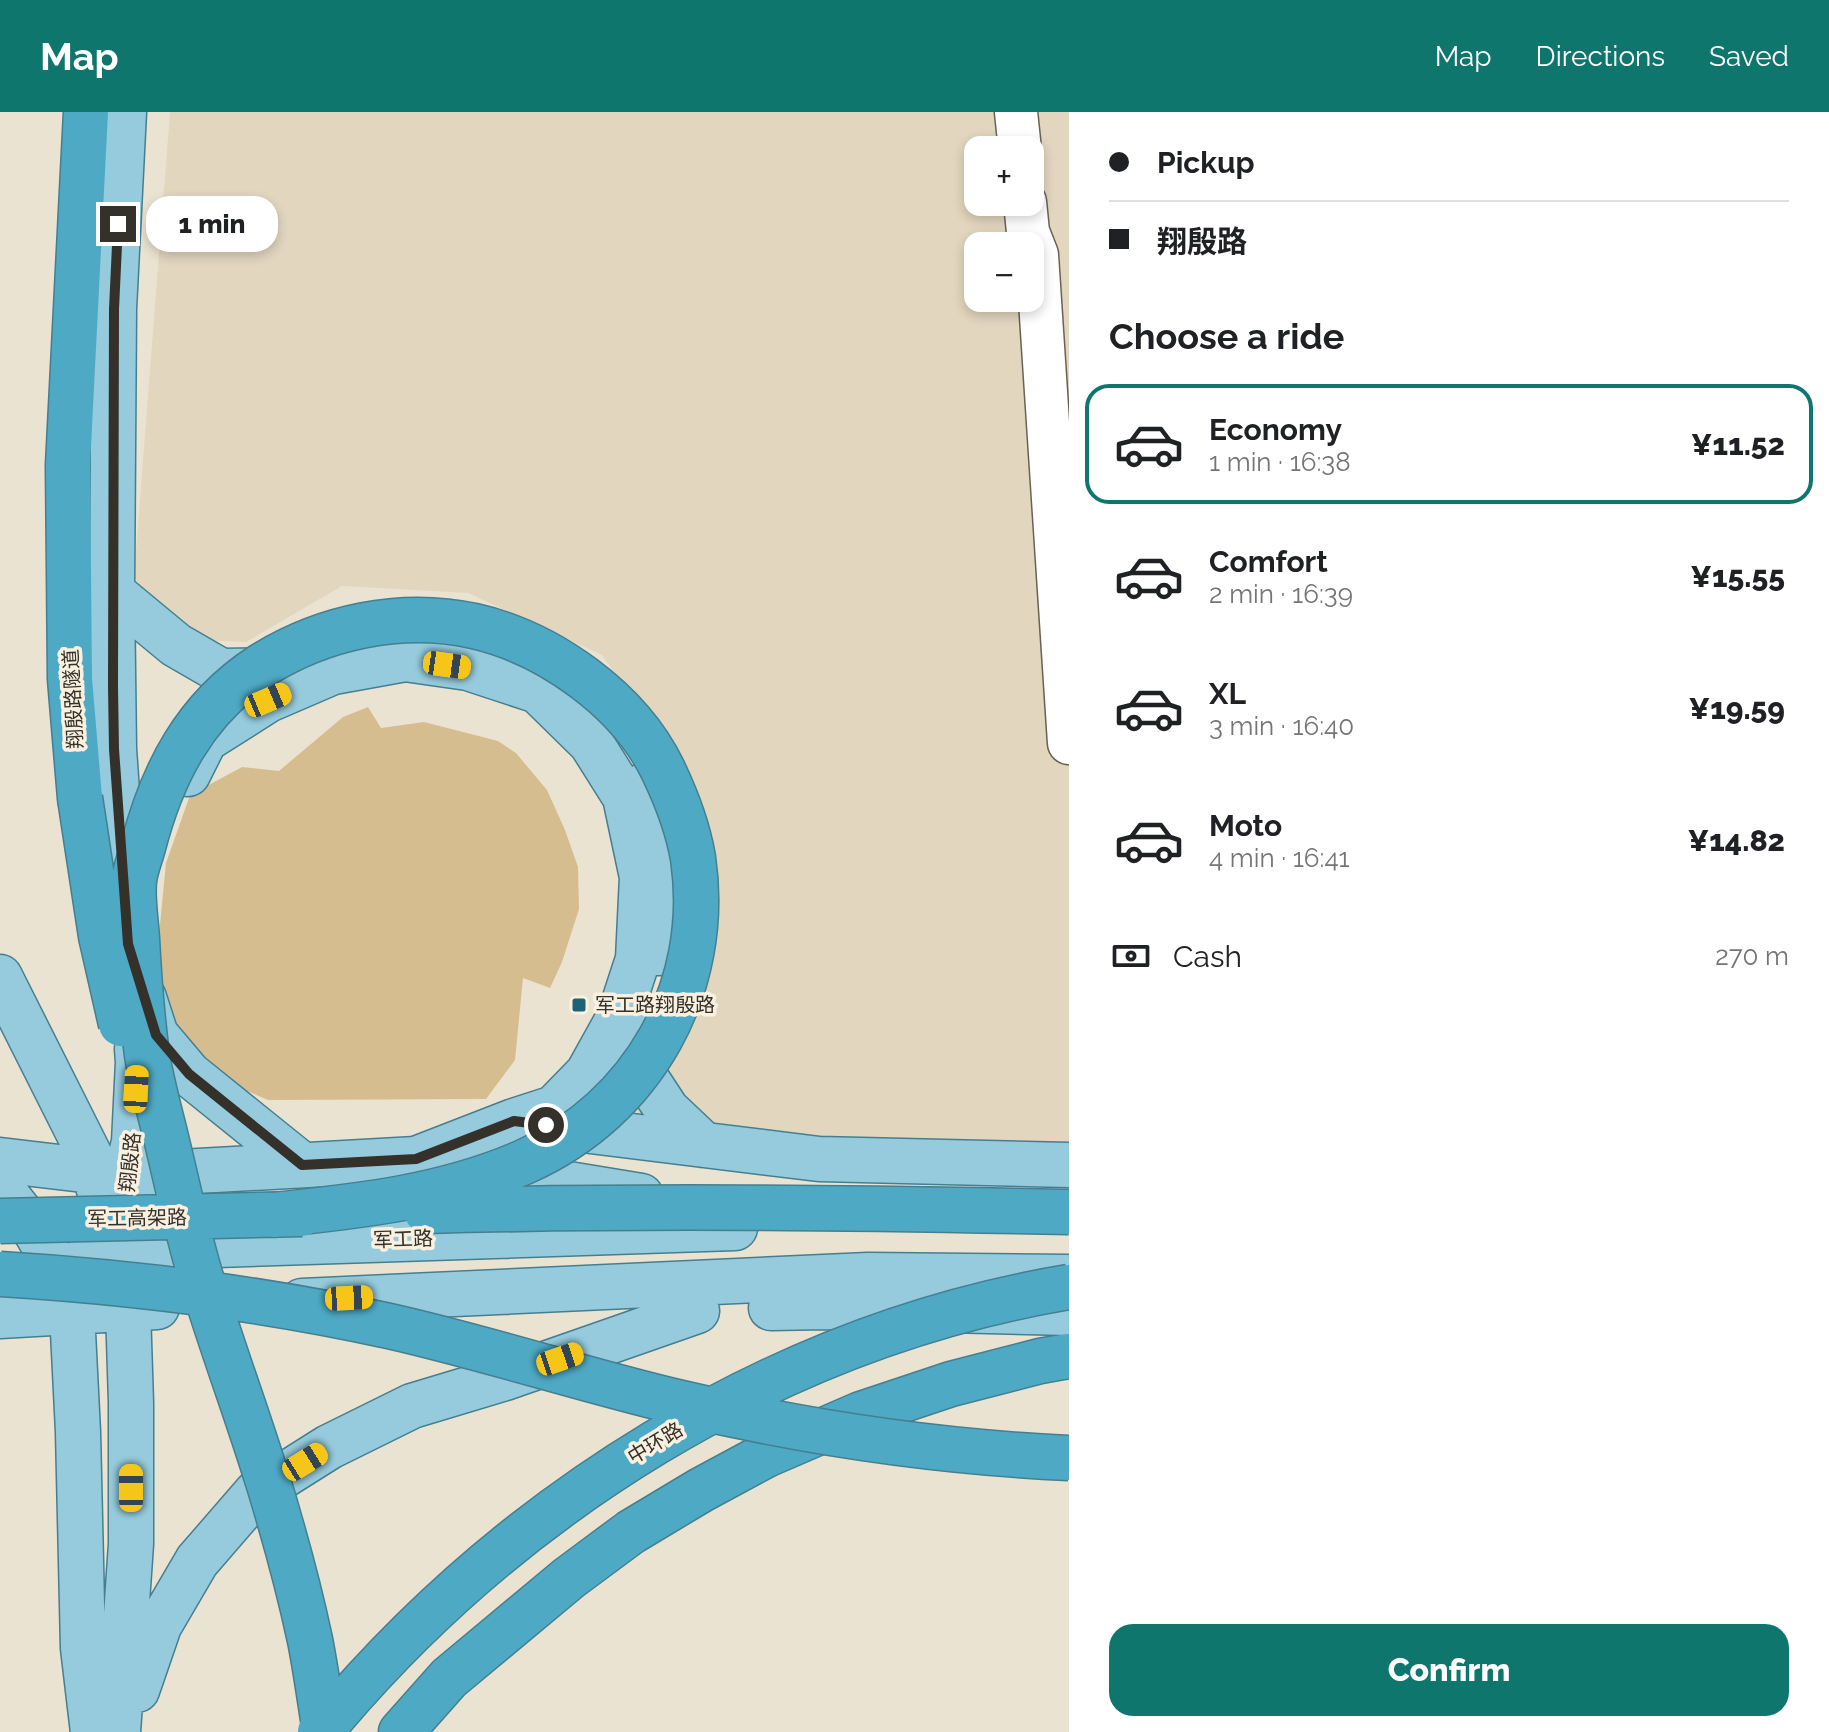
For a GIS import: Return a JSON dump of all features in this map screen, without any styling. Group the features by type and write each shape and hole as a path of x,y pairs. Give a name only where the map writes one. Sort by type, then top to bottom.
{"highway":[{"name":"翔殷路隧道","path":"86,112 68,465 70,679 80,798 99,923 123,1030 199,1270"},
{"path":"274,1215 409,1198 471,1182 530,1159 568,1137 604,1109 633,1079 657,1044 679,1003 692,957 697,908 692,855 679,809 661,765 633,724 596,687 553,657 514,638 475,626 441,621 401,621 363,625 285,651 251,673 218,701 193,730 170,766 149,822 134,880 148,1058 199,1270 278,1515 309,1638 322,1732"},
{"path":"274,1215 545,1208 1069,1212"},
{"name":"军工高架路","path":"0,1221 274,1215"},
{"path":"0,1274 173,1289 281,1305 390,1326 680,1403 777,1423 901,1443 1069,1458"},
{"name":"中环路","path":"322,1732 351,1694 405,1637 465,1583 532,1527 666,1435 833,1353 928,1319 1027,1294 1069,1287"},
{"path":"401,1732 449,1678 569,1578 631,1532 701,1490 766,1455 861,1414 951,1384 1069,1356"}],"main road":[{"name":"翔殷路","path":"124,112 114,309 114,749 138,1062 134,1142 110,1173 128,1309"},
{"path":"112,592 176,645 221,671 286,670 320,659 410,639 482,647 545,673 590,707 635,754 666,836 674,888 650,993 635,1037 646,1078 667,1110 704,1145"},
{"path":"302,1165 189,1074 156,1035 128,944 161,829 205,740 268,700 333,672 405,659 468,668 538,691 591,743 625,797 642,877 638,959 619,1017 588,1073 554,1108 416,1159"},
{"path":"0,977 91,1158 110,1173"},
{"path":"514,1121 819,1159 1069,1165"},
{"name":"军工路","path":"0,1160 110,1173 416,1159 822,1225"},
{"path":"0,1187 36,1232 66,1292 78,1432 83,1648 93,1732"},
{"name":"军工路","path":"0,1316 66,1292 120,1246 822,1225 1069,1225"},
{"name":"军工路","path":"0,1306 66,1292 128,1309 868,1275 1069,1277"},
{"name":"军工路","path":"507,1291 697,1311 825,1307 1069,1313"},
{"path":"118,1732 131,1544 128,1309"},
{"path":"130,1732 137,1690 159,1626 197,1561 256,1493 329,1447 412,1406 505,1378 697,1311"}],"lane":[{"path":"1016,112 1019,136"},
{"path":"1026,216 1028,232 1037,255 1069,743"}],"shaded area":[{"path":"170,112 1069,112 1069,1147 604,1139 681,1046 705,895 675,760 602,655 468,593 342,586 246,642 154,638 133,589"},
{"path":"368,707 381,728 424,722 498,741 516,753 547,790 578,867 579,909 562,962 550,988 523,978 515,1060 486,1099 268,1100 206,1073 168,1021 158,945 166,863 190,795 242,767 279,771 343,717"}],"place":[{"name":"军工路翔殷路","path":"579,1005"}],"route":[{"path":"118,224 114,309 114,749 128,944 156,1035 189,1074 302,1165 416,1159 514,1121 546,1125"}]}
